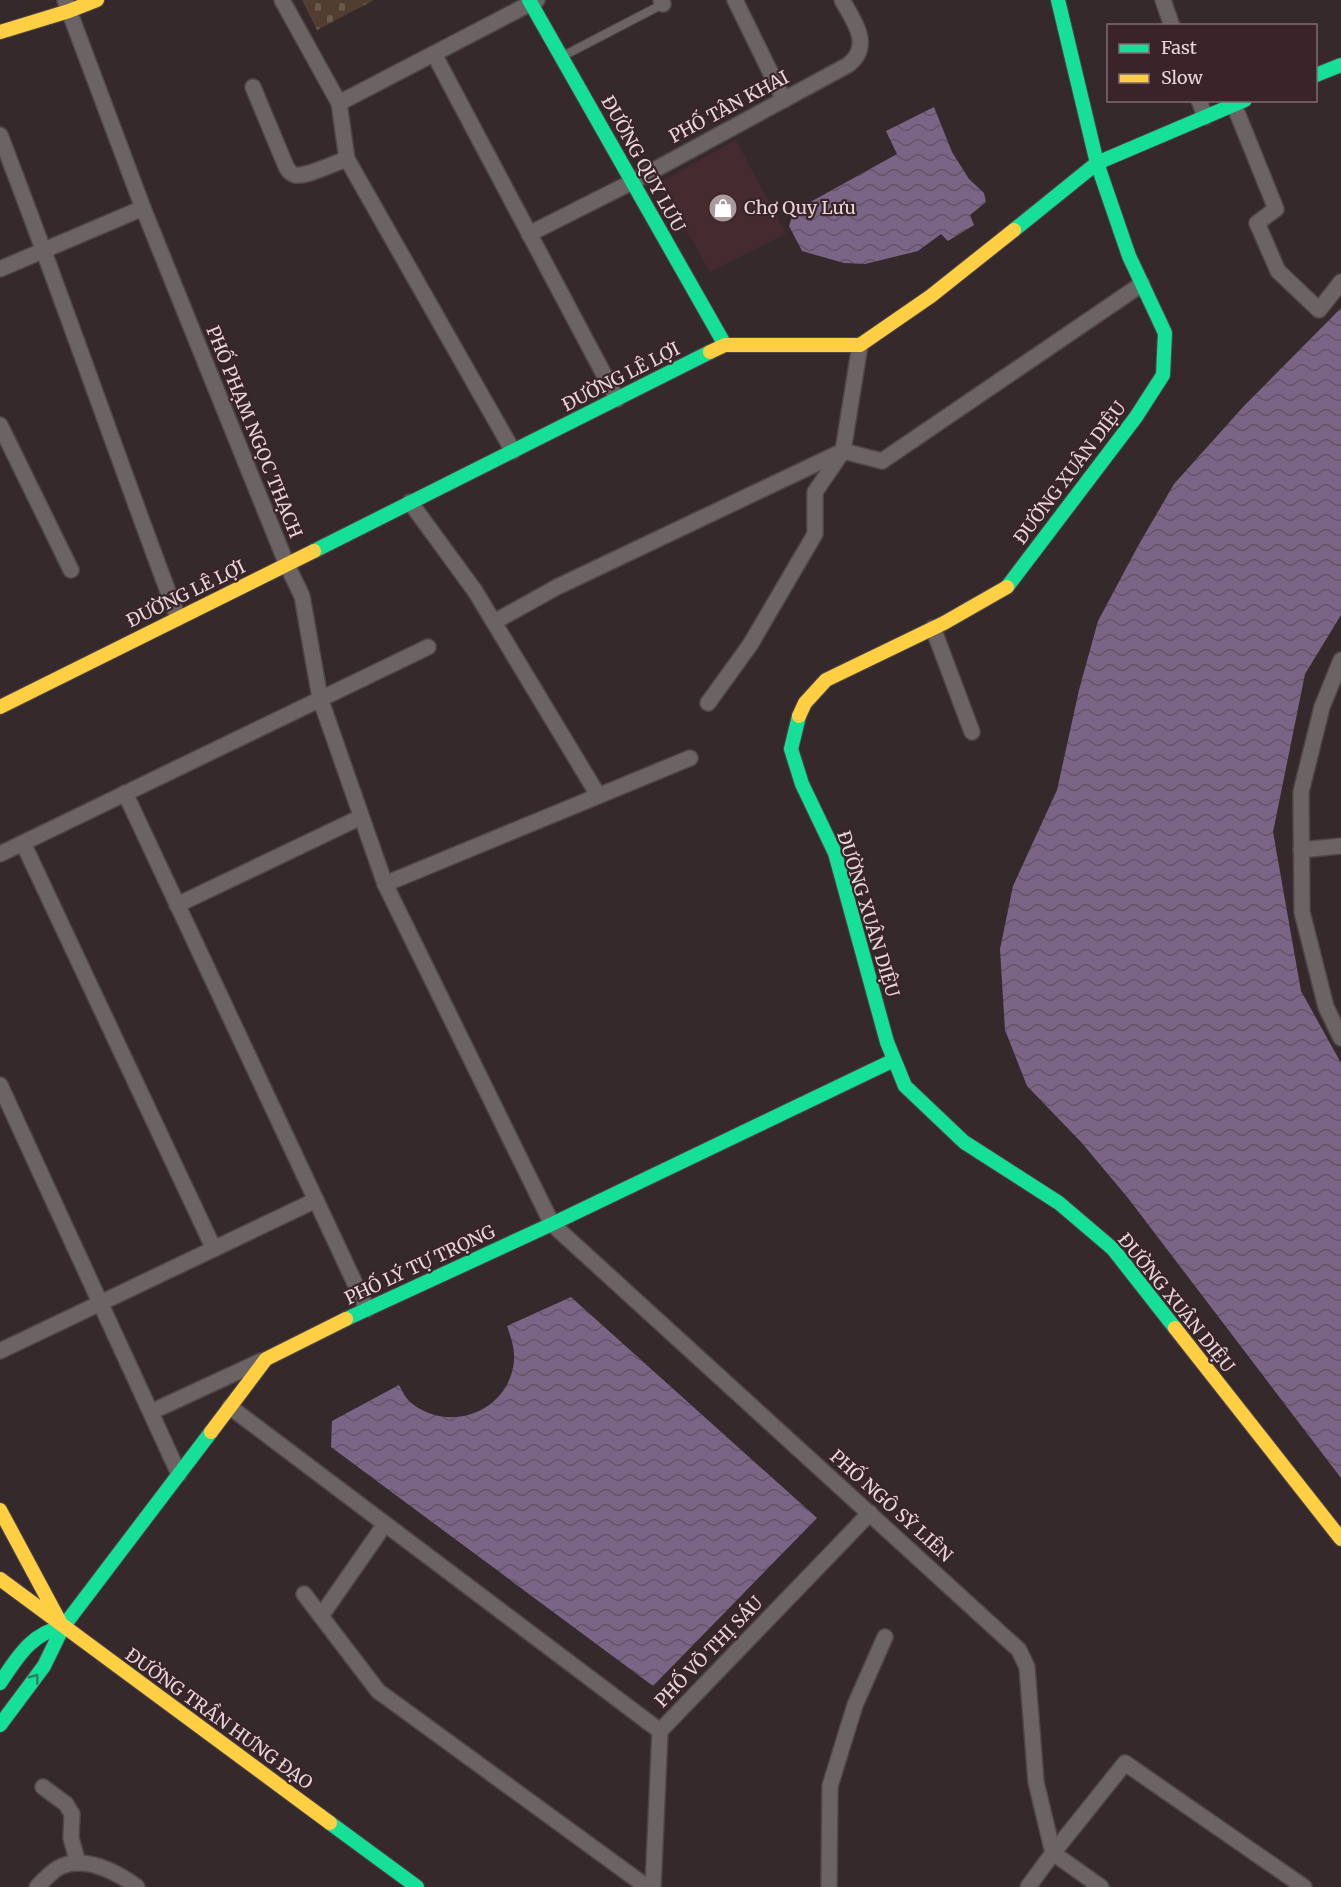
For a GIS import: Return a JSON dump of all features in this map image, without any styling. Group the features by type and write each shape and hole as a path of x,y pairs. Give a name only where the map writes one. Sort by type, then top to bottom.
{"street":[{"path":"0,32 67,6 97,0"},
{"path":"282,0 339,103 347,159 513,451"},
{"path":"735,0 784,100"},
{"name":"PHỐ TÂN KHAI","path":"529,234 632,182 848,65 859,54 860,48 858,29 842,0"},
{"name":"ĐƯỜNG XUÂN DIỆU","path":"1058,0 1097,163 1129,256 1165,333 1163,375 1136,417 1007,586 933,628 826,680 805,704 796,721 791,749 794,762 835,853 894,1060 905,1086 964,1142 1059,1203 1113,1249 1341,1539"},
{"path":"1163,0 1171,24"},
{"path":"339,103 532,1"},
{"name":"ĐƯỜNG QUY LƯU","path":"532,1 725,345"},
{"name":"PHỐ PHẠM NGỌC THẠCH","path":"67,6 143,208 287,565 302,596 320,698 385,884 552,1224"},
{"path":"434,54 617,399"},
{"path":"1317,75 1341,65"},
{"path":"253,87 290,172 294,175 304,174 347,159"},
{"path":"1200,102 1205,117"},
{"path":"708,703 750,645 815,534 815,492 843,451 860,345 931,296 1097,163 1239,103 1276,208 1257,223 1278,271 1319,310 1341,282"},
{"path":"0,135 45,250 178,618"},
{"path":"0,269 143,208"},
{"path":"494,622 557,587 843,451 882,461 1142,284"},
{"name":"ĐƯỜNG LÊ LỢI","path":"0,707 725,345 860,345"},
{"path":"0,425 71,570"},
{"path":"410,502 475,591 598,795"},
{"path":"933,628 972,732"},
{"path":"0,854 428,647"},
{"path":"1341,660 1322,706 1301,792 1302,912 1326,1007 1341,1038"},
{"path":"385,884 690,758"},
{"path":"125,793 367,1309"},
{"path":"177,905 361,816"},
{"path":"23,843 214,1249"},
{"path":"1301,850 1341,846"},
{"name":"PHỐ LÝ TỰ TRỌNG","path":"0,1725 50,1658 63,1627 266,1359 894,1060"},
{"path":"0,1085 179,1474"},
{"path":"0,1351 316,1200"},
{"name":"PHỐ NGÔ SỸ LIÊN","path":"552,1224 1019,1650 1027,1667 1036,1782 1053,1853"},
{"path":"151,1412 266,1359"},
{"path":"230,1407 660,1731"},
{"path":"0,1510 63,1627 40,1632 0,1683"},
{"name":"PHỐ VÕ THỊ SÁU","path":"653,1887 660,1731 870,1513"},
{"path":"321,1616 385,1524"},
{"name":"ĐƯỜNG TRẦN HƯNG ĐẠO","path":"0,1579 417,1887"},
{"path":"304,1594 378,1691 647,1887"},
{"path":"829,1887 830,1786 855,1705 885,1637"},
{"path":"1028,1887 1125,1762 1304,1887"},
{"path":"44,1787 66,1804 72,1814 71,1838 78,1863"},
{"path":"1053,1853 1101,1887"},
{"path":"37,1887 59,1868 78,1863 89,1864 121,1875 137,1887"}],"lane":[{"path":"561,56 662,2"}],"shaded area":[{"name":"Chợ Quy Lưu","path":"736,140 786,234 710,272 659,183"}],"green space":[{"path":"302,0 374,0 317,30"}],"water":[{"path":"934,107 952,152 969,179 984,193 986,202 970,215 974,225 948,241 941,234 918,251 865,264 844,263 802,251 789,226 792,217 805,205 897,154 886,131"},
{"path":"1341,308 1341,615 1305,674 1273,832 1301,991 1341,1063 1341,1478 1128,1198 1081,1142 1027,1086 1005,1030 1000,949 1013,886 1057,790 1079,690 1098,621 1174,484 1243,407"},
{"path":"571,1297 817,1518 653,1686 331,1447 332,1421 399,1385 409,1401 424,1411 441,1416 458,1417 474,1413 489,1405 501,1394 510,1379 514,1361 507,1326"}],"traffic: fast":[{"path":"529,0 725,345"},
{"path":"1007,587 1136,417 1163,375 1165,333 1129,256 1097,163 1058,0"},
{"path":"1317,75 1341,65"},
{"path":"1014,230 1097,163 1240,102"},
{"path":"314,551 710,352"},
{"path":"799,716 791,749 802,784 835,853 887,1042 905,1086 964,1142 1059,1203 1113,1249 1175,1328"},
{"path":"346,1319 552,1224 894,1060"},
{"path":"0,1725 44,1666 63,1627 211,1432"},
{"path":"0,1683 33,1641 52,1630 63,1627"},
{"path":"330,1823 417,1887"}],"traffic: slow":[{"path":"0,32 97,0"},
{"path":"710,352 725,345 860,345 931,296 1014,230"},
{"path":"0,707 314,551"},
{"path":"799,716 805,703 826,680 944,623 1007,587"},
{"path":"211,1432 266,1359 346,1319"},
{"path":"1175,1328 1341,1539"},
{"path":"0,1510 59,1620"},
{"path":"0,1579 330,1823"}],"place":[{"name":"Chợ Quy Lưu","path":"723,208"}]}
